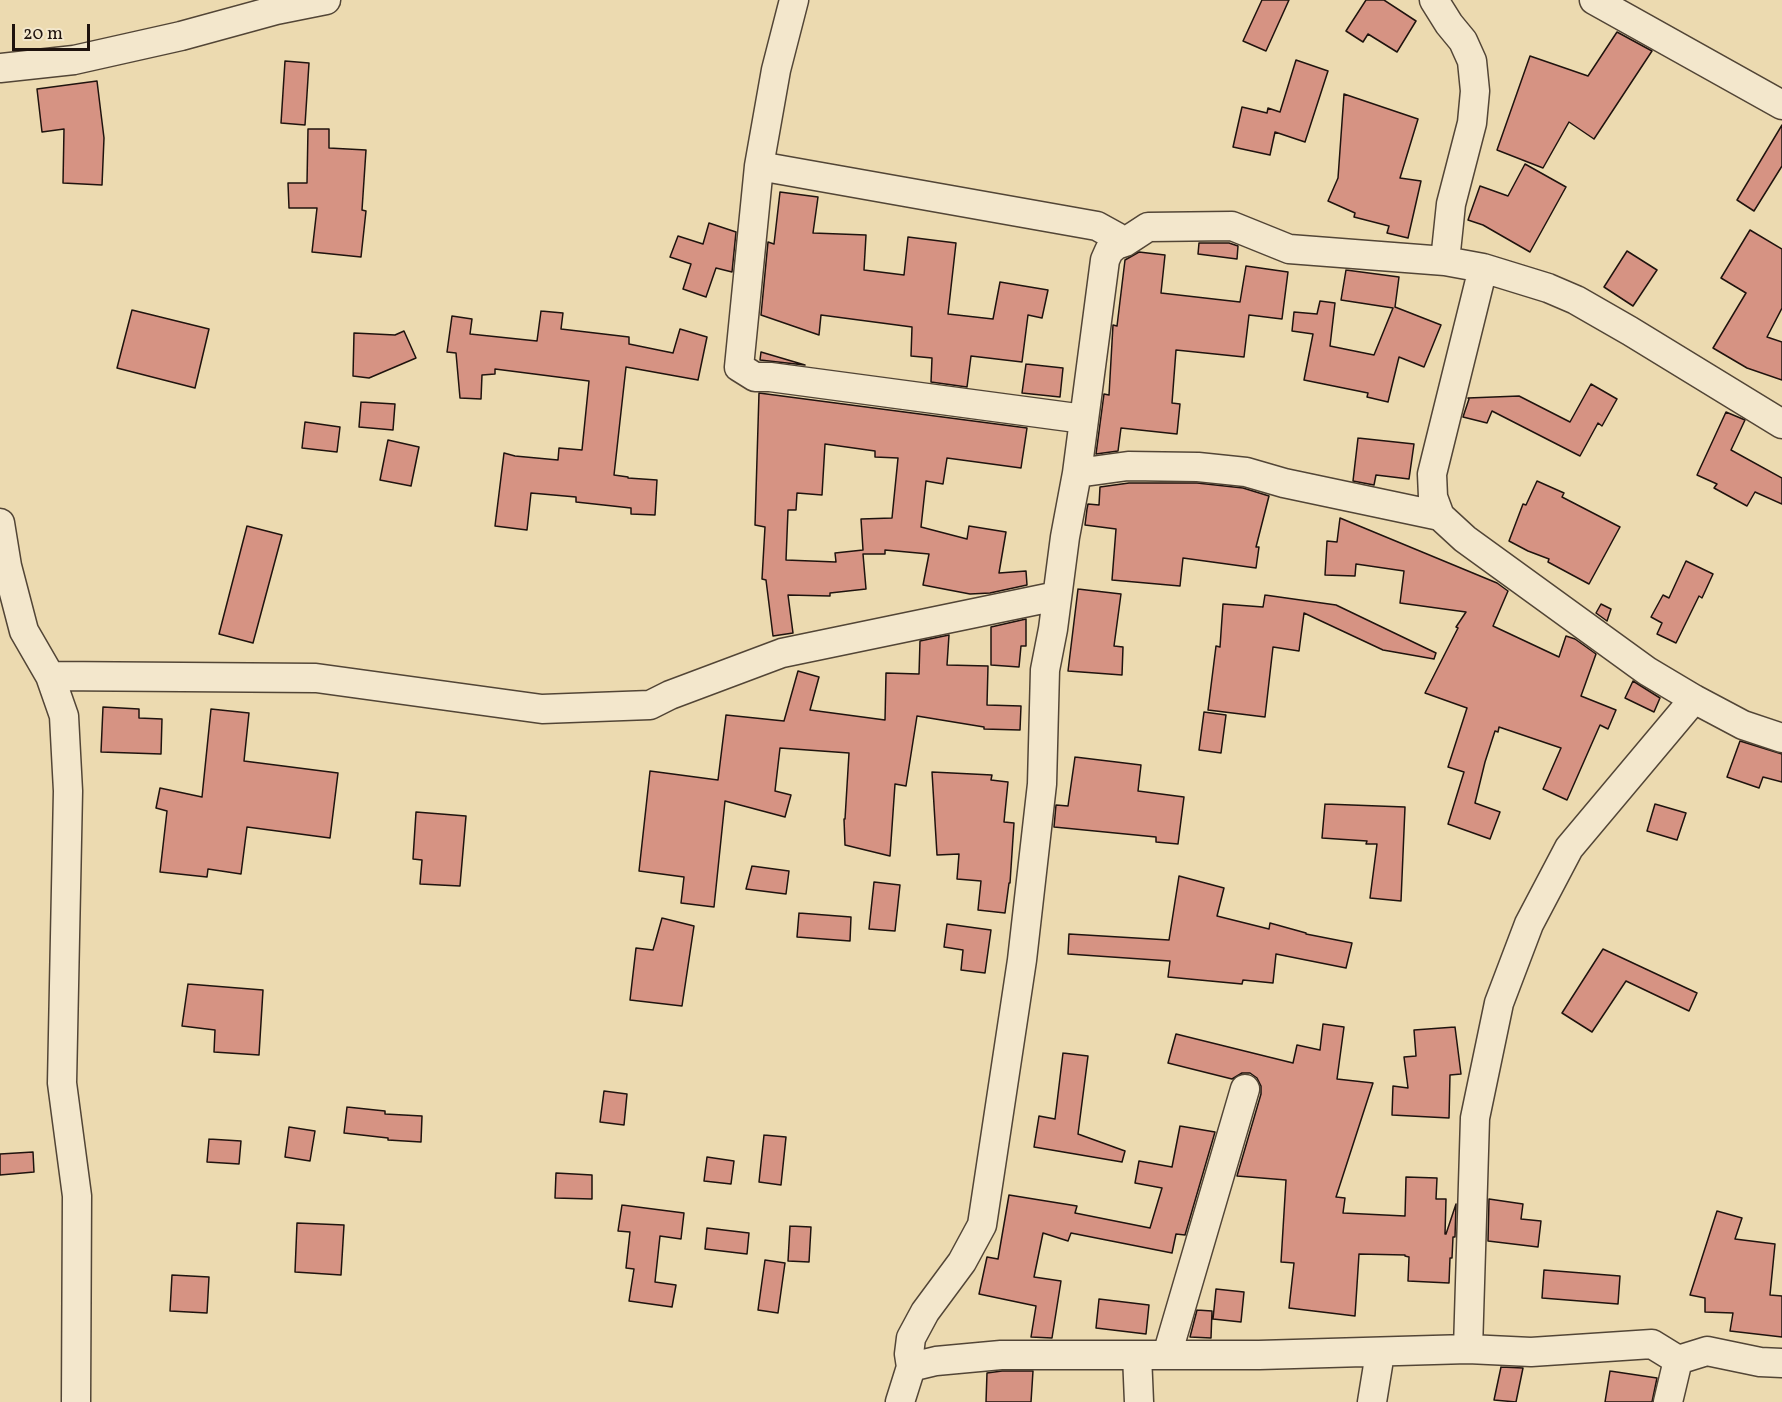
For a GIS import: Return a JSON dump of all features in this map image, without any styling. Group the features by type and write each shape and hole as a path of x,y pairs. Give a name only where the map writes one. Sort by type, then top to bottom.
{"street":[{"path":"0,68 74,60 181,36 276,10 326,0"},
{"path":"794,0 776,70 759,165 739,367 755,377 770,377 1084,419"},
{"path":"1434,0 1462,41 1472,61 1475,91 1472,123 1451,204 1445,261"},
{"path":"1594,0 1782,105"},
{"path":"759,165 1097,226 1117,237 1116,245"},
{"path":"900,1402 911,1367 909,1354 911,1338 925,1312 962,1262 982,1225 1022,960 1042,784 1046,670 1077,473 1105,260 1109,251 1148,227 1232,226 1289,249 1445,261 1483,268 1548,288 1576,300 1782,424"},
{"path":"1483,268 1432,474 1433,497 1440,516 1465,539 1647,671 1743,725 1782,738"},
{"path":"1077,473 1128,466 1198,467 1246,472 1284,483 1440,516"},
{"path":"0,523 7,566 24,632 50,676 64,716 68,791 62,1083 77,1196 76,1402"},
{"path":"50,676 316,678 542,709 650,705 670,695 782,653 1057,596"},
{"path":"1468,1349 1475,1118 1499,1003 1529,924 1569,849 1694,699"},
{"path":"1167,1355 1245,1089"},
{"path":"911,1367 936,1361 1001,1355 1380,1353 1468,1349 1531,1352 1652,1344 1678,1360 1707,1351 1760,1362 1782,1363"},
{"path":"1372,1402 1380,1353"},
{"path":"1137,1355 1138,1402"},
{"path":"1668,1402 1678,1360"}],"building":[{"path":"1262,0 1289,0 1266,51 1243,41"},
{"path":"1366,0 1384,0 1416,21 1397,52 1368,34 1363,42 1346,31"},
{"path":"1617,32 1652,51 1594,139 1569,122 1543,168 1497,150 1530,56 1588,76"},
{"path":"1296,60 1328,71 1305,142 1275,132 1270,155 1233,147 1242,107 1267,113 1268,108 1280,112"},
{"path":"285,61 309,63 305,125 281,123"},
{"path":"97,81 104,138 102,185 63,183 64,129 42,132 37,89"},
{"path":"1344,94 1418,119 1400,178 1421,181 1408,238 1387,233 1389,226 1354,217 1355,213 1328,201 1338,178"},
{"path":"1782,125 1782,166 1754,211 1737,200"},
{"path":"308,129 329,129 329,148 366,150 362,210 366,211 361,257 312,252 317,208 289,208 288,183 307,183"},
{"path":"1525,164 1566,187 1530,252 1483,225 1468,220 1480,186 1508,196"},
{"path":"780,192 818,197 813,233 866,235 864,270 904,275 908,237 956,243 948,314 993,319 1000,282 1048,290 1042,318 1028,315 1022,362 971,356 967,387 931,382 932,358 911,356 912,327 821,315 819,335 761,315 768,242 774,244"},
{"path":"709,223 736,232 732,272 716,268 706,297 683,289 691,264 670,257 678,236 703,244"},
{"path":"1750,230 1782,249 1782,308 1767,337 1782,342 1782,380 1747,368 1713,348 1746,293 1721,278"},
{"path":"1199,243 1229,243 1238,246 1237,259 1198,254"},
{"path":"1627,251 1657,270 1633,306 1604,287"},
{"path":"1139,252 1165,255 1161,293 1240,302 1246,266 1288,272 1282,319 1249,315 1244,357 1176,350 1172,403 1180,404 1177,434 1121,428 1118,451 1096,454 1104,394 1109,395 1113,325 1117,326 1125,260"},
{"path":"1346,270 1399,277 1395,307 1441,325 1424,367 1399,357 1388,402 1367,397 1368,393 1304,380 1313,334 1292,331 1294,312 1317,314 1320,301 1335,303 1330,346 1374,355 1393,308 1341,300"},
{"path":"132,310 209,329 195,388 117,368"},
{"path":"541,311 563,313 561,329 629,337 629,344 673,353 680,329 707,337 698,380 626,367 614,475 657,480 655,515 631,514 631,508 576,502 576,497 531,493 527,530 495,526 504,453 558,460 559,448 582,450 589,381 495,369 495,374 482,375 481,399 460,398 456,353 447,352 452,316 472,319 470,334 537,341"},
{"path":"404,331 416,358 369,378 353,376 354,333 395,335"},
{"path":"761,352 805,365 760,360"},
{"path":"1026,364 1063,368 1060,397 1022,393"},
{"path":"1591,384 1617,399 1602,426 1598,423 1580,456 1492,411 1487,423 1463,417 1468,398 1519,396 1570,422"},
{"path":"759,393 1027,428 1021,468 947,458 943,484 926,481 921,527 967,539 969,526 1006,532 999,573 1026,571 1027,585 990,593 970,594 923,585 929,554 885,550 885,554 863,554 866,589 830,593 830,596 788,595 793,633 773,636 766,580 762,579 765,527 755,525","holes":["825,444 875,451 875,457 898,458 892,518 861,519 863,550 835,553 836,562 786,560 788,510 796,510 797,493 822,495"]},
{"path":"361,402 395,404 393,430 359,427"},
{"path":"1726,412 1745,420 1731,450 1782,478 1782,504 1755,492 1747,506 1714,488 1717,484 1697,475"},
{"path":"305,422 340,427 337,452 302,448"},
{"path":"1358,438 1414,444 1409,479 1376,475 1374,485 1353,481"},
{"path":"388,440 419,447 411,486 380,480"},
{"path":"1537,481 1564,493 1562,497 1620,527 1589,584 1548,562 1549,559 1509,541 1523,504 1526,505"},
{"path":"1129,483 1197,483 1243,488 1269,496 1256,547 1259,547 1256,568 1183,558 1180,586 1112,580 1116,529 1085,525 1087,509 1088,504 1099,505 1100,487"},
{"path":"1340,518 1497,583 1508,591 1493,626 1559,657 1566,636 1575,639 1596,654 1581,696 1616,710 1608,729 1600,725 1567,800 1543,789 1561,748 1499,727 1498,732 1495,731 1485,762 1475,803 1500,812 1490,839 1448,824 1464,772 1448,767 1467,708 1425,693 1458,628 1456,627 1466,612 1400,603 1404,571 1356,564 1355,576 1325,575 1327,541 1337,542"},
{"path":"247,526 282,535 253,643 219,634"},
{"path":"1686,561 1713,574 1702,598 1699,596 1676,643 1657,634 1662,623 1651,617 1663,595 1669,598"},
{"path":"1078,589 1121,594 1114,646 1123,647 1122,675 1068,671"},
{"path":"1265,595 1336,605 1436,653 1434,659 1383,650 1304,613 1299,651 1273,647 1265,717 1208,710 1216,646 1220,647 1223,604 1263,607"},
{"path":"1601,604 1611,609 1607,621 1596,613"},
{"path":"1026,619 1026,646 1021,646 1019,667 991,665 991,627"},
{"path":"949,635 947,665 988,666 987,705 1021,706 1020,730 984,729 984,727 917,716 906,786 895,784 890,856 845,845 844,819 849,753 780,748 775,791 791,795 785,817 725,801 714,907 681,903 684,877 639,871 650,771 718,780 726,715 784,721 798,671 819,677 810,710 885,720 886,673 919,674 920,641"},
{"path":"1633,681 1660,698 1654,712 1625,698"},
{"path":"103,707 139,709 139,718 162,719 161,754 101,752"},
{"path":"211,709 249,713 244,761 338,773 330,838 247,827 241,874 208,869 207,877 160,872 167,811 156,808 160,788 202,797"},
{"path":"1204,712 1226,715 1221,753 1199,750"},
{"path":"1740,741 1782,754 1782,782 1763,777 1759,788 1727,777"},
{"path":"1075,757 1141,765 1138,791 1184,797 1178,844 1156,842 1156,837 1054,827 1056,805 1068,806"},
{"path":"932,772 992,775 991,780 1008,782 1004,822 1014,823 1010,883 1005,913 978,910 981,881 957,879 959,854 937,855"},
{"path":"1325,804 1405,807 1401,901 1370,898 1377,844 1366,844 1367,841 1322,838"},
{"path":"1655,804 1686,813 1677,840 1647,831"},
{"path":"416,812 466,816 460,886 420,884 422,860 413,859"},
{"path":"752,866 789,871 786,894 746,889"},
{"path":"1179,876 1224,888 1217,916 1269,929 1270,923 1306,934 1352,943 1346,968 1276,954 1273,983 1243,980 1242,984 1168,977 1170,961 1068,954 1069,934 1169,940"},
{"path":"874,882 900,885 895,931 869,929"},
{"path":"799,913 851,917 850,941 797,937"},
{"path":"662,918 694,926 682,1006 630,1000 636,948 653,950"},
{"path":"947,924 991,930 985,973 961,970 963,950 944,947"},
{"path":"1603,949 1697,993 1689,1011 1626,981 1592,1032 1562,1013"},
{"path":"188,984 263,990 259,1055 214,1052 215,1030 182,1026"},
{"path":"1323,1024 1344,1027 1337,1079 1373,1083 1336,1197 1345,1198 1343,1213 1405,1216 1406,1177 1437,1178 1436,1199 1446,1199 1445,1234 1456,1204 1455,1237 1453,1237 1452,1258 1450,1258 1449,1283 1408,1281 1409,1257 1405,1255 1359,1254 1355,1316 1289,1308 1294,1263 1281,1262 1286,1180 1237,1176 1261,1094 1261,1086 1257,1078 1250,1073 1242,1073 1232,1079 1168,1063 1176,1034 1293,1063 1297,1045 1320,1050"},
{"path":"1455,1027 1461,1074 1450,1075 1449,1118 1392,1115 1393,1086 1408,1088 1404,1057 1416,1056 1414,1030"},
{"path":"1063,1053 1088,1056 1078,1134 1125,1151 1122,1162 1034,1147 1039,1116 1055,1119"},
{"path":"604,1091 627,1094 624,1125 600,1122"},
{"path":"347,1107 385,1111 385,1114 422,1116 421,1142 388,1140 388,1138 344,1133"},
{"path":"1180,1126 1215,1132 1185,1235 1176,1234 1172,1253 1071,1233 1068,1241 1043,1233 1034,1277 1061,1281 1052,1338 1031,1337 1036,1306 979,1294 987,1257 998,1259 1009,1195 1077,1206 1075,1213 1150,1228 1162,1188 1135,1183 1139,1161 1172,1167"},
{"path":"289,1127 315,1131 310,1161 285,1157"},
{"path":"764,1135 786,1137 781,1185 759,1182"},
{"path":"209,1139 241,1141 239,1164 207,1162"},
{"path":"33,1152 34,1172 0,1175 0,1154"},
{"path":"707,1157 734,1161 731,1184 704,1181"},
{"path":"556,1173 592,1175 592,1199 555,1198"},
{"path":"1489,1199 1523,1204 1521,1219 1541,1221 1538,1247 1488,1241"},
{"path":"622,1205 684,1213 681,1239 660,1236 655,1282 676,1285 672,1307 629,1301 634,1269 626,1268 630,1232 618,1231"},
{"path":"1717,1211 1742,1218 1735,1239 1775,1244 1770,1295 1782,1296 1782,1337 1730,1331 1733,1313 1705,1312 1705,1298 1690,1295"},
{"path":"297,1223 344,1225 341,1275 295,1272"},
{"path":"790,1226 811,1227 809,1262 788,1261"},
{"path":"707,1228 749,1233 747,1254 705,1249"},
{"path":"765,1260 785,1263 778,1313 758,1310"},
{"path":"1544,1270 1620,1276 1618,1304 1542,1298"},
{"path":"172,1275 209,1277 207,1313 170,1311"},
{"path":"1216,1289 1244,1292 1241,1322 1213,1319"},
{"path":"1099,1299 1149,1305 1146,1334 1096,1328"},
{"path":"1197,1310 1212,1311 1211,1338 1190,1337"},
{"path":"1501,1367 1523,1368 1516,1402 1494,1400"},
{"path":"1033,1371 1031,1402 986,1402 987,1373"},
{"path":"1610,1371 1657,1378 1652,1402 1605,1402"}]}
